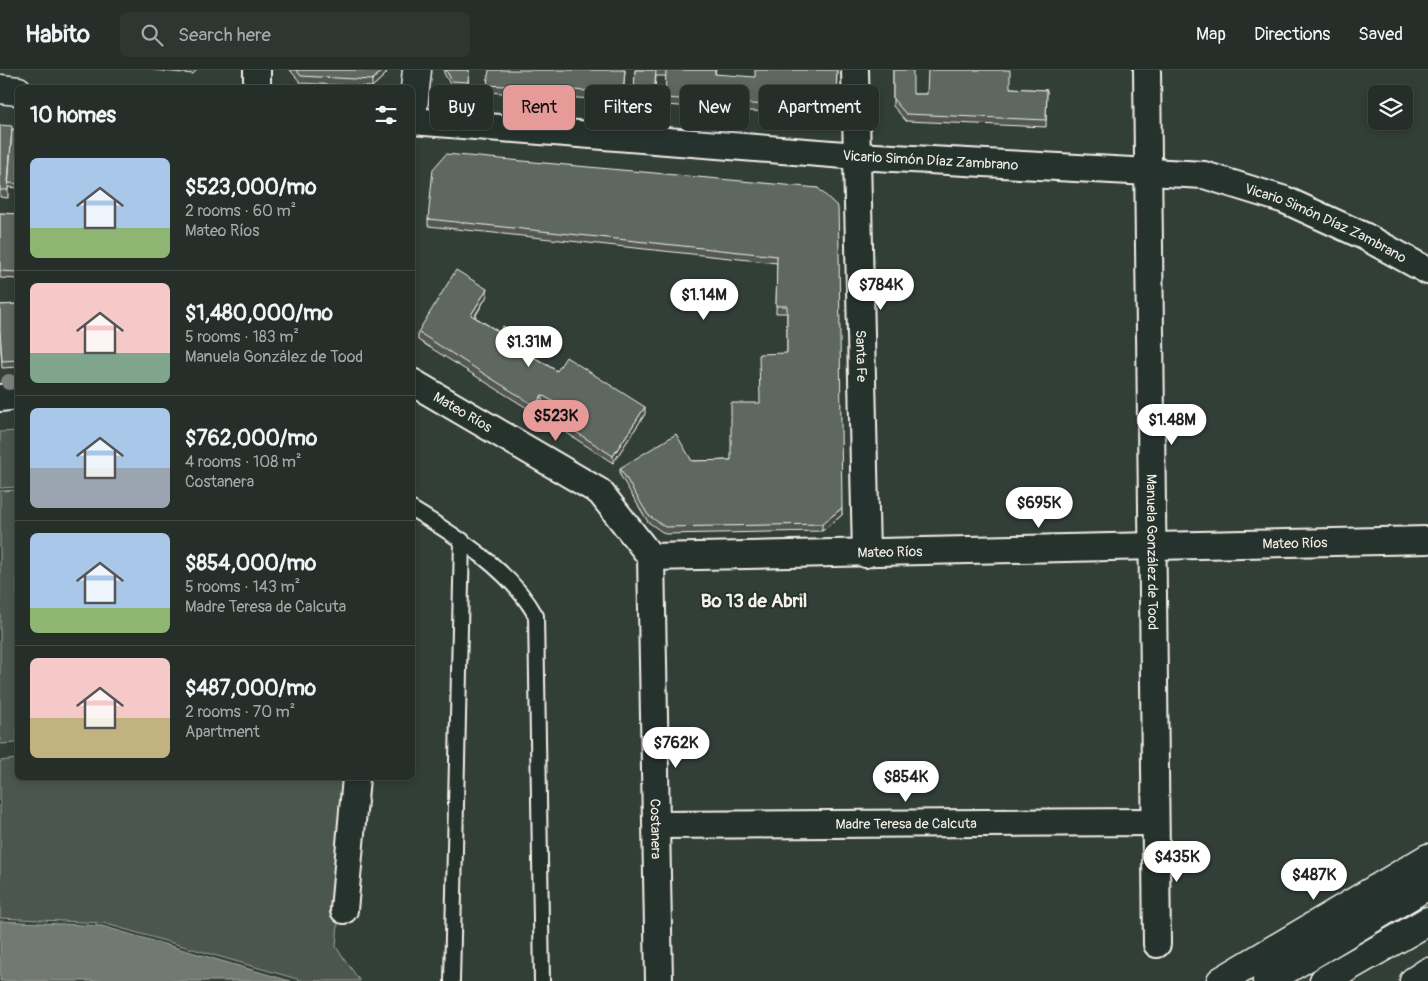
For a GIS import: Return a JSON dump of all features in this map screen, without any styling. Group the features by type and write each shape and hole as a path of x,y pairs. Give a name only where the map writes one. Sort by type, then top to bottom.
{"main road":[{"path":"415,89 417,70"},
{"path":"0,89 15,90"},
{"path":"1221,981 1428,858"},
{"path":"1266,981 1428,885"},
{"path":"1324,981 1428,921"},
{"path":"1414,981 1428,972"}],"street":[{"path":"257,70 257,85"},
{"name":"Santa Fe","path":"855,70 866,554"},
{"name":"Manuela González de Tood","path":"1147,70 1157,944"},
{"name":"Vicario Simón Díaz Zambrano","path":"415,122 857,156 1204,175 1285,200 1364,236 1428,271"},
{"name":"Mateo Ríos","path":"415,384 600,492 651,557 866,554 1428,540"},
{"path":"0,398 15,396"},
{"name":"Costanera","path":"651,557 659,981"},
{"path":"344,910 356,780"},
{"name":"Madre Teresa de Calcuta","path":"657,825 1155,822"}],"lane":[{"path":"415,511 462,540 526,597 536,616 542,981"},
{"path":"452,981 462,540"}],"shaded area":[{"path":"15,431 15,487 0,488 0,432"},
{"path":"15,490 15,743 0,744 0,491"},
{"path":"15,759 15,780 350,780 336,947 360,981 304,981 103,923 0,918 0,761"},
{"path":"0,921 102,926 290,981 0,981"}],"building":[{"path":"296,70 383,70 372,80 301,76"},
{"path":"446,70 469,70 468,82 452,81"},
{"path":"489,70 625,70 624,85 585,85 585,91 575,90 575,85 487,85"},
{"path":"635,70 656,70 655,85 634,85"},
{"path":"666,70 715,70 715,74 755,77 755,70 837,70 836,85 759,85 759,105 749,104 749,85 680,85 680,99 670,98 670,85 665,85"},
{"path":"893,70 913,70 913,94 927,94 928,70 1010,70 1010,88 1047,90 1046,120 906,114 893,99"},
{"path":"0,125 12,126 8,190 0,190"},
{"path":"12,129 15,130 15,184 8,183"},
{"path":"446,154 818,188 838,207 842,508 822,524 665,527 648,515 620,468 676,434 692,461 731,460 731,403 760,403 759,354 787,353 787,306 776,306 777,256 428,219 433,169"},
{"path":"0,213 15,214 15,272 0,271"},
{"path":"456,270 487,289 471,315 499,332 503,326 535,347 530,355 557,371 566,357 645,407 613,456 562,423 569,411 542,395 535,406 418,332"},
{"path":"15,304 15,360 2,361 0,305"}],"district":[{"name":"Bº 13 de Abril","path":"754,601"}]}
